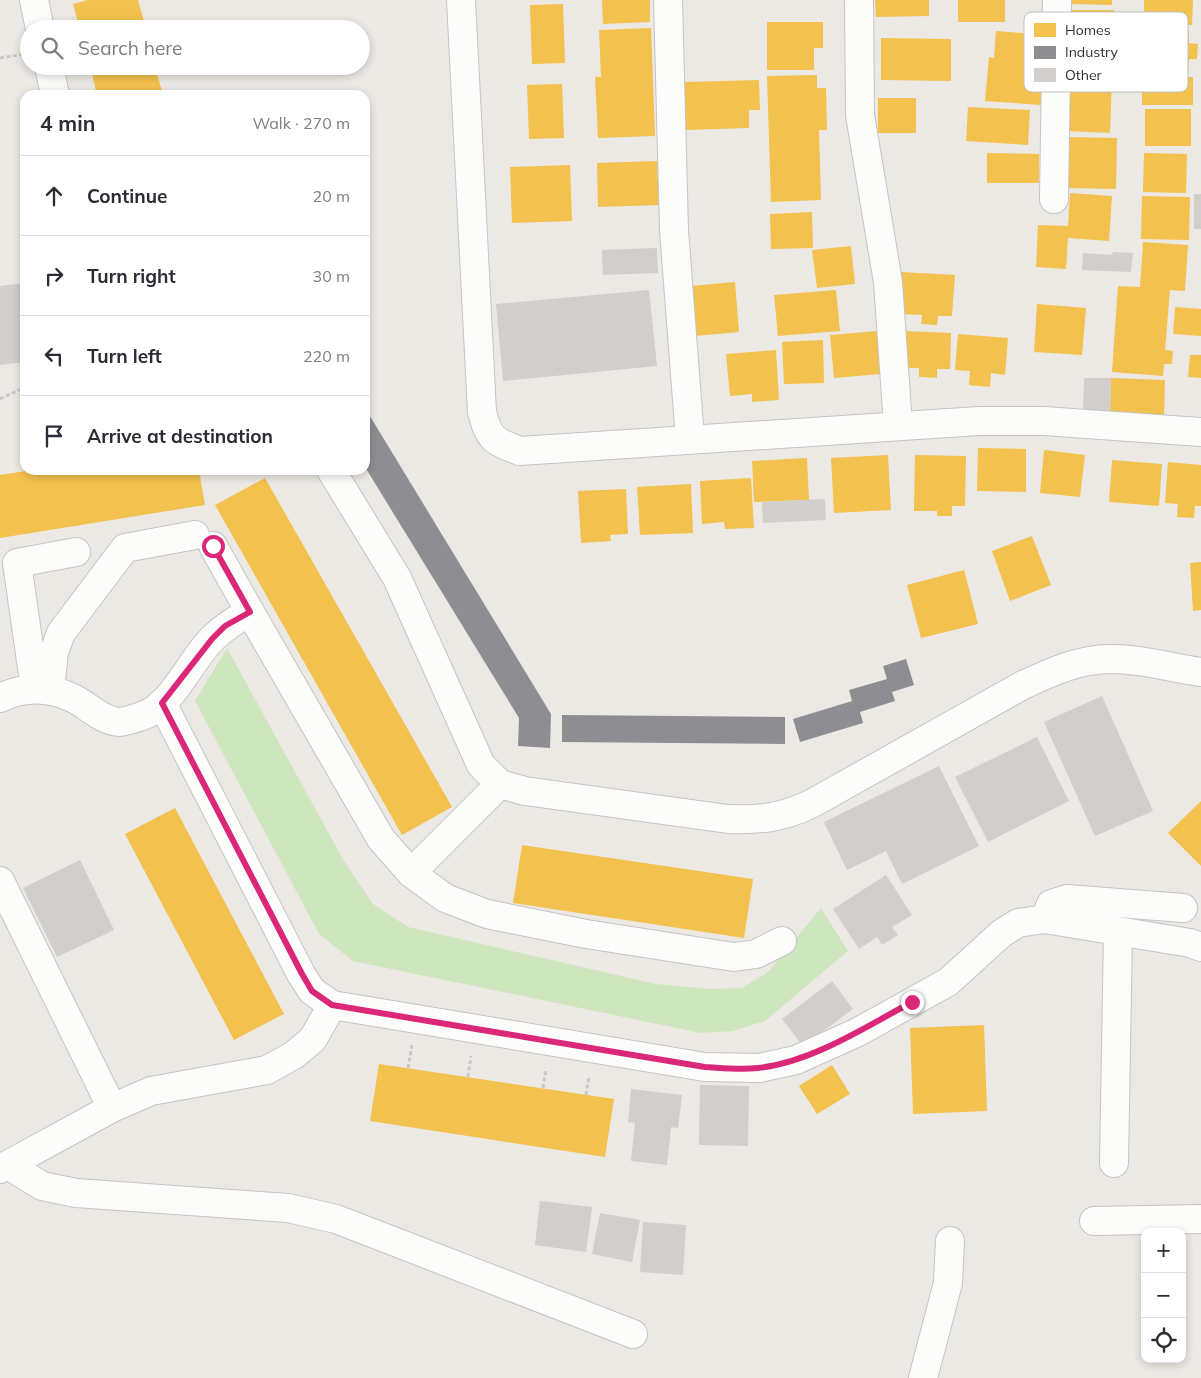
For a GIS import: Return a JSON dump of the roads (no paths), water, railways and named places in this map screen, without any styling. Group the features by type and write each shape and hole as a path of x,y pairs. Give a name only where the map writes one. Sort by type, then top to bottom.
{"street":[{"path":"34,0 38,20"},
{"path":"461,0 482,412 488,434 498,443 520,451 979,421 1044,421 1201,432"},
{"path":"668,0 674,230 690,439"},
{"path":"859,0 860,115 888,282 898,426"},
{"path":"50,75 54,90"},
{"path":"1054,199 1056,92"},
{"path":"334,475 397,578 481,765 500,784 534,793 728,819 761,820 788,815 811,804 1024,685 1057,669 1091,660 1123,660 1201,672"},
{"path":"43,690 61,633 126,548 204,540 250,612 381,839 410,873 445,898 487,914 586,934 734,957 756,954 782,941"},
{"path":"43,690 18,563 76,552"},
{"path":"0,698 13,692 43,690 80,702 99,715 119,722 144,716 162,703 212,639 225,626 250,612"},
{"path":"162,703 302,974 312,991 332,1005 705,1067 759,1068 796,1060 858,1032 948,982 980,956 1002,934 1018,923 1045,919 1190,943 1201,947"},
{"path":"410,873 500,784"},
{"path":"0,881 112,1108"},
{"path":"1045,919 1051,904 1067,900 1183,908"},
{"path":"1114,1163 1118,932"},
{"path":"4,1167 112,1108 151,1091 267,1070 294,1055 313,1039 332,1005"},
{"path":"4,1167 42,1186 76,1193 288,1208 336,1219 633,1334"},
{"path":"1094,1221 1201,1219"},
{"path":"923,1378 948,1283 950,1240"}]}
